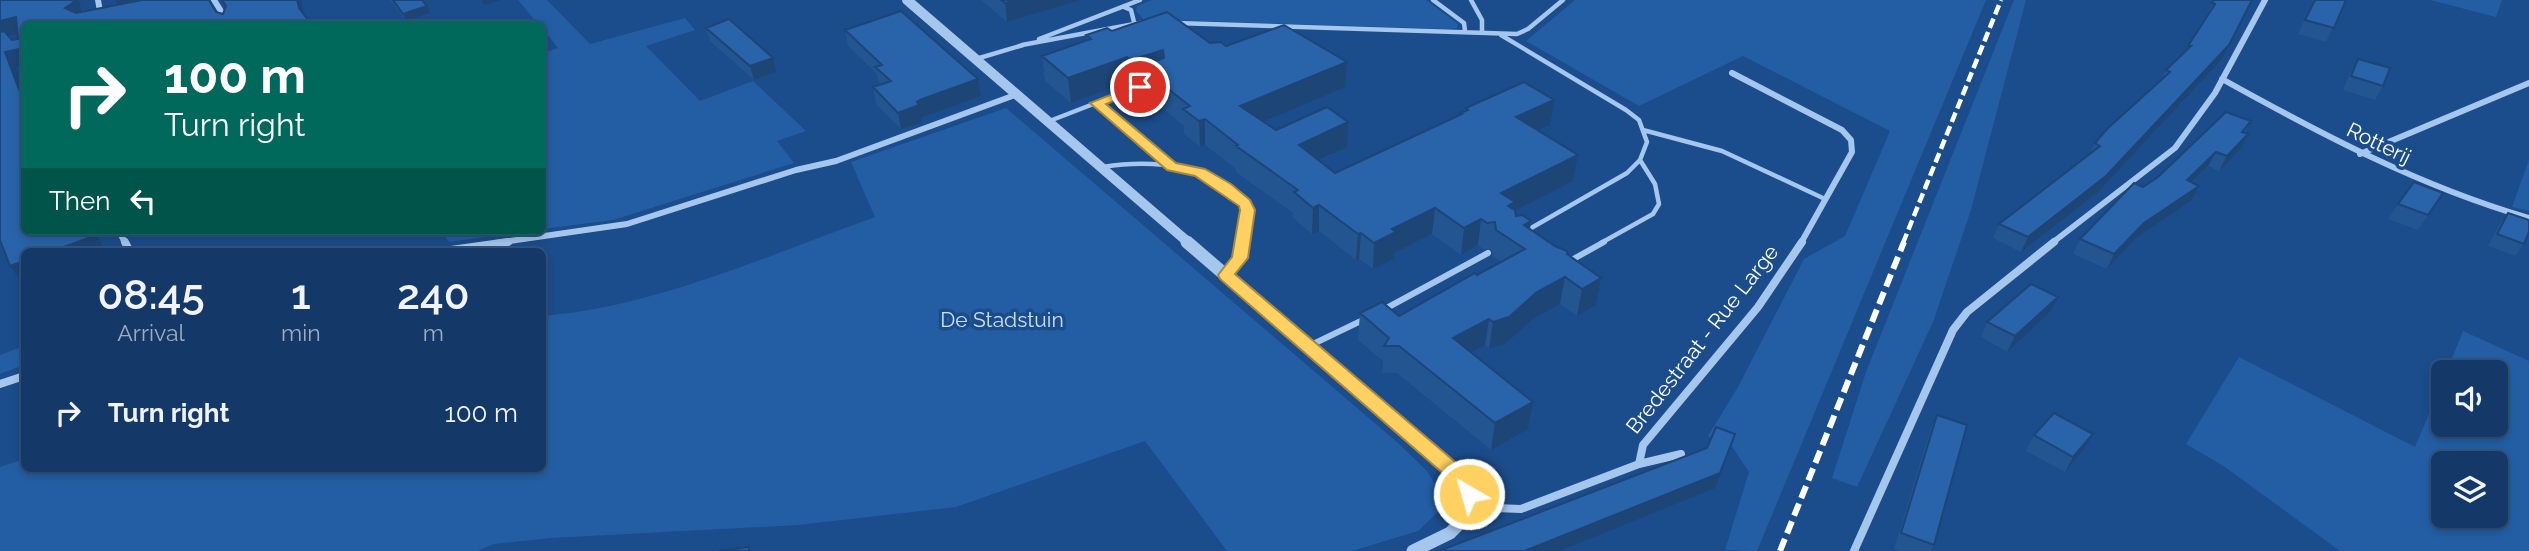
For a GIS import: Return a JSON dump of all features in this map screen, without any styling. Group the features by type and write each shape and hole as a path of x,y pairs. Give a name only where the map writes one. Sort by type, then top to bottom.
{"street":[{"path":"98,0 101,21"},
{"path":"214,0 227,21"},
{"path":"907,0 1453,471 1469,494 1469,514 1450,533 1413,551"},
{"path":"1854,551 1953,330 1967,312 2175,148 2206,107 2265,0"},
{"name":"Bredestraat - Rue Large","path":"1639,464 1643,445 1758,307 1796,252 1852,152 1851,140 1842,130 1732,73"},
{"name":"Rotterij","path":"2222,79 2360,154 2423,183 2529,218"},
{"path":"2360,154 2529,83"},
{"path":"464,248 627,224 806,167 847,158 1016,95"},
{"path":"0,384 21,377"},
{"name":"Bredestraat - Rue Large","path":"1469,507 1521,509 1639,464 1681,454"}],"lane":[{"path":"976,60 1140,0"},
{"path":"1433,0 1464,23 1465,31"},
{"path":"1471,0 1482,20 1482,31"},
{"path":"1174,23 1517,34 1528,29 1563,0"},
{"path":"1123,6 1131,10 1135,22"},
{"path":"1022,45 1135,22 1150,22"},
{"path":"1498,33 1626,110 1639,120 1647,142 1640,160 1627,173 1515,238"},
{"path":"1047,122 1151,83"},
{"path":"1096,103 1172,167"},
{"path":"1642,130 1722,151 1825,199"},
{"path":"1561,266 1653,214 1659,204 1655,184 1640,160"},
{"path":"1101,168 1139,162 1172,167 1200,172 1226,187 1248,210 1240,258 1226,275"},
{"path":"1379,312 1488,253"},
{"path":"1309,346 1367,318"}],"green space":[{"path":"518,0 547,0 590,44 685,18 695,30 646,46 700,101 753,81 806,131 777,141 794,163 613,220 546,229 546,52 558,48 546,33 546,21 536,21"},
{"path":"1152,0 1426,0 1458,24 1457,28 1449,29 1143,19 1136,11 1137,6"},
{"path":"1575,0 1986,0 1757,551 1725,550 1749,472 1731,445 1708,436 1738,387 1804,259 1845,236 1890,131 1743,56 1639,106 1526,41"},
{"path":"2014,0 2026,0 1971,210 1933,322 1857,487 1832,478 1866,372"},
{"path":"2430,0 2502,0 2496,17"},
{"name":"De Stadstuin","path":"1006,108 1398,443 1427,471 1441,493 1440,510 1418,531 1352,551 1227,551 1145,441 956,507 798,525 551,538 494,544 477,551 0,551 0,467 21,460 21,472 546,472 546,316 585,311 669,291 875,217 851,162"},
{"path":"2529,160 2529,211 2512,207"},
{"path":"444,235 499,235 449,242"},
{"path":"2463,331 2529,361 2529,551 2340,551 2225,467 2186,444 2239,357 2415,447 2431,409 2431,437 2508,437 2508,360 2451,360"},
{"path":"21,347 21,366 0,374 0,355"}],"building":[{"path":"0,0 73,0 74,2 65,8 76,13 142,0 209,0 216,12 223,14 226,6 222,0 297,0 299,8 309,21 21,21 21,49 5,52 21,93 21,235 94,236 61,248 21,248 21,262 10,266 0,240 0,32 4,31 12,40 18,39 16,17 0,21"},
{"path":"393,0 422,0 427,6 403,14"},
{"path":"2214,0 2252,0 2229,45 2106,176 2028,237 1999,224 2100,146 2095,143 2107,129 2170,72 2166,70 2191,46 2188,46 2215,4 2212,3"},
{"path":"2315,0 2346,0 2334,28 2305,20"},
{"path":"901,11 978,79 920,100 917,102 919,105 898,113 873,87 891,81 875,67 882,65 845,30"},
{"path":"1167,12 1210,43 1221,42 1226,46 1284,25 1347,62 1240,106 1276,130 1327,107 1348,122 1299,145 1335,173 1524,82 1554,100 1516,117 1578,155 1501,193 1515,202 1508,206 1515,210 1516,216 1522,215 1531,221 1524,225 1567,251 1567,254 1601,278 1582,289 1565,277 1537,292 1509,317 1493,322 1489,319 1453,338 1533,402 1495,423 1399,346 1384,346 1389,338 1360,313 1382,302 1399,316 1475,273 1477,275 1525,249 1496,230 1495,222 1487,223 1481,219 1464,228 1435,208 1392,229 1396,232 1374,243 1319,205 1313,208 1294,192 1298,190 1236,146 1238,145 1205,119 1199,121 1183,109 1190,106 1140,67 1164,58 1163,50 1131,60 1127,57 1068,78 1042,56 1091,39 1086,35 1107,28 1112,31"},
{"path":"729,19 773,58 750,66 706,28"},
{"path":"2358,59 2390,68 2383,86 2351,76"},
{"path":"2226,112 2251,121 2242,132 2248,134 2227,156 2216,152 2187,180 2199,186 2144,223 2114,254 2080,239 2134,183 2143,187 2158,177"},
{"path":"2414,182 2443,193 2428,215 2398,204"},
{"path":"2508,213 2529,220 2529,232 2524,244 2497,234"},
{"path":"2031,284 2058,297 2015,336 1987,322"},
{"path":"2054,413 2093,434 2073,457 2034,435"},
{"path":"1937,415 1967,425 1934,545 1901,533"},
{"path":"1716,427 1735,434 1720,473 1524,551 1439,551 1707,448"},
{"path":"749,547 749,551 718,551"}],"railway":[{"path":"1903,243 2001,0"},
{"path":"1780,551 1904,242"}],"route":[{"path":"1140,87 1096,103 1172,167 1200,172 1239,197 1248,210 1240,258 1226,275 1453,471 1469,494"}]}
